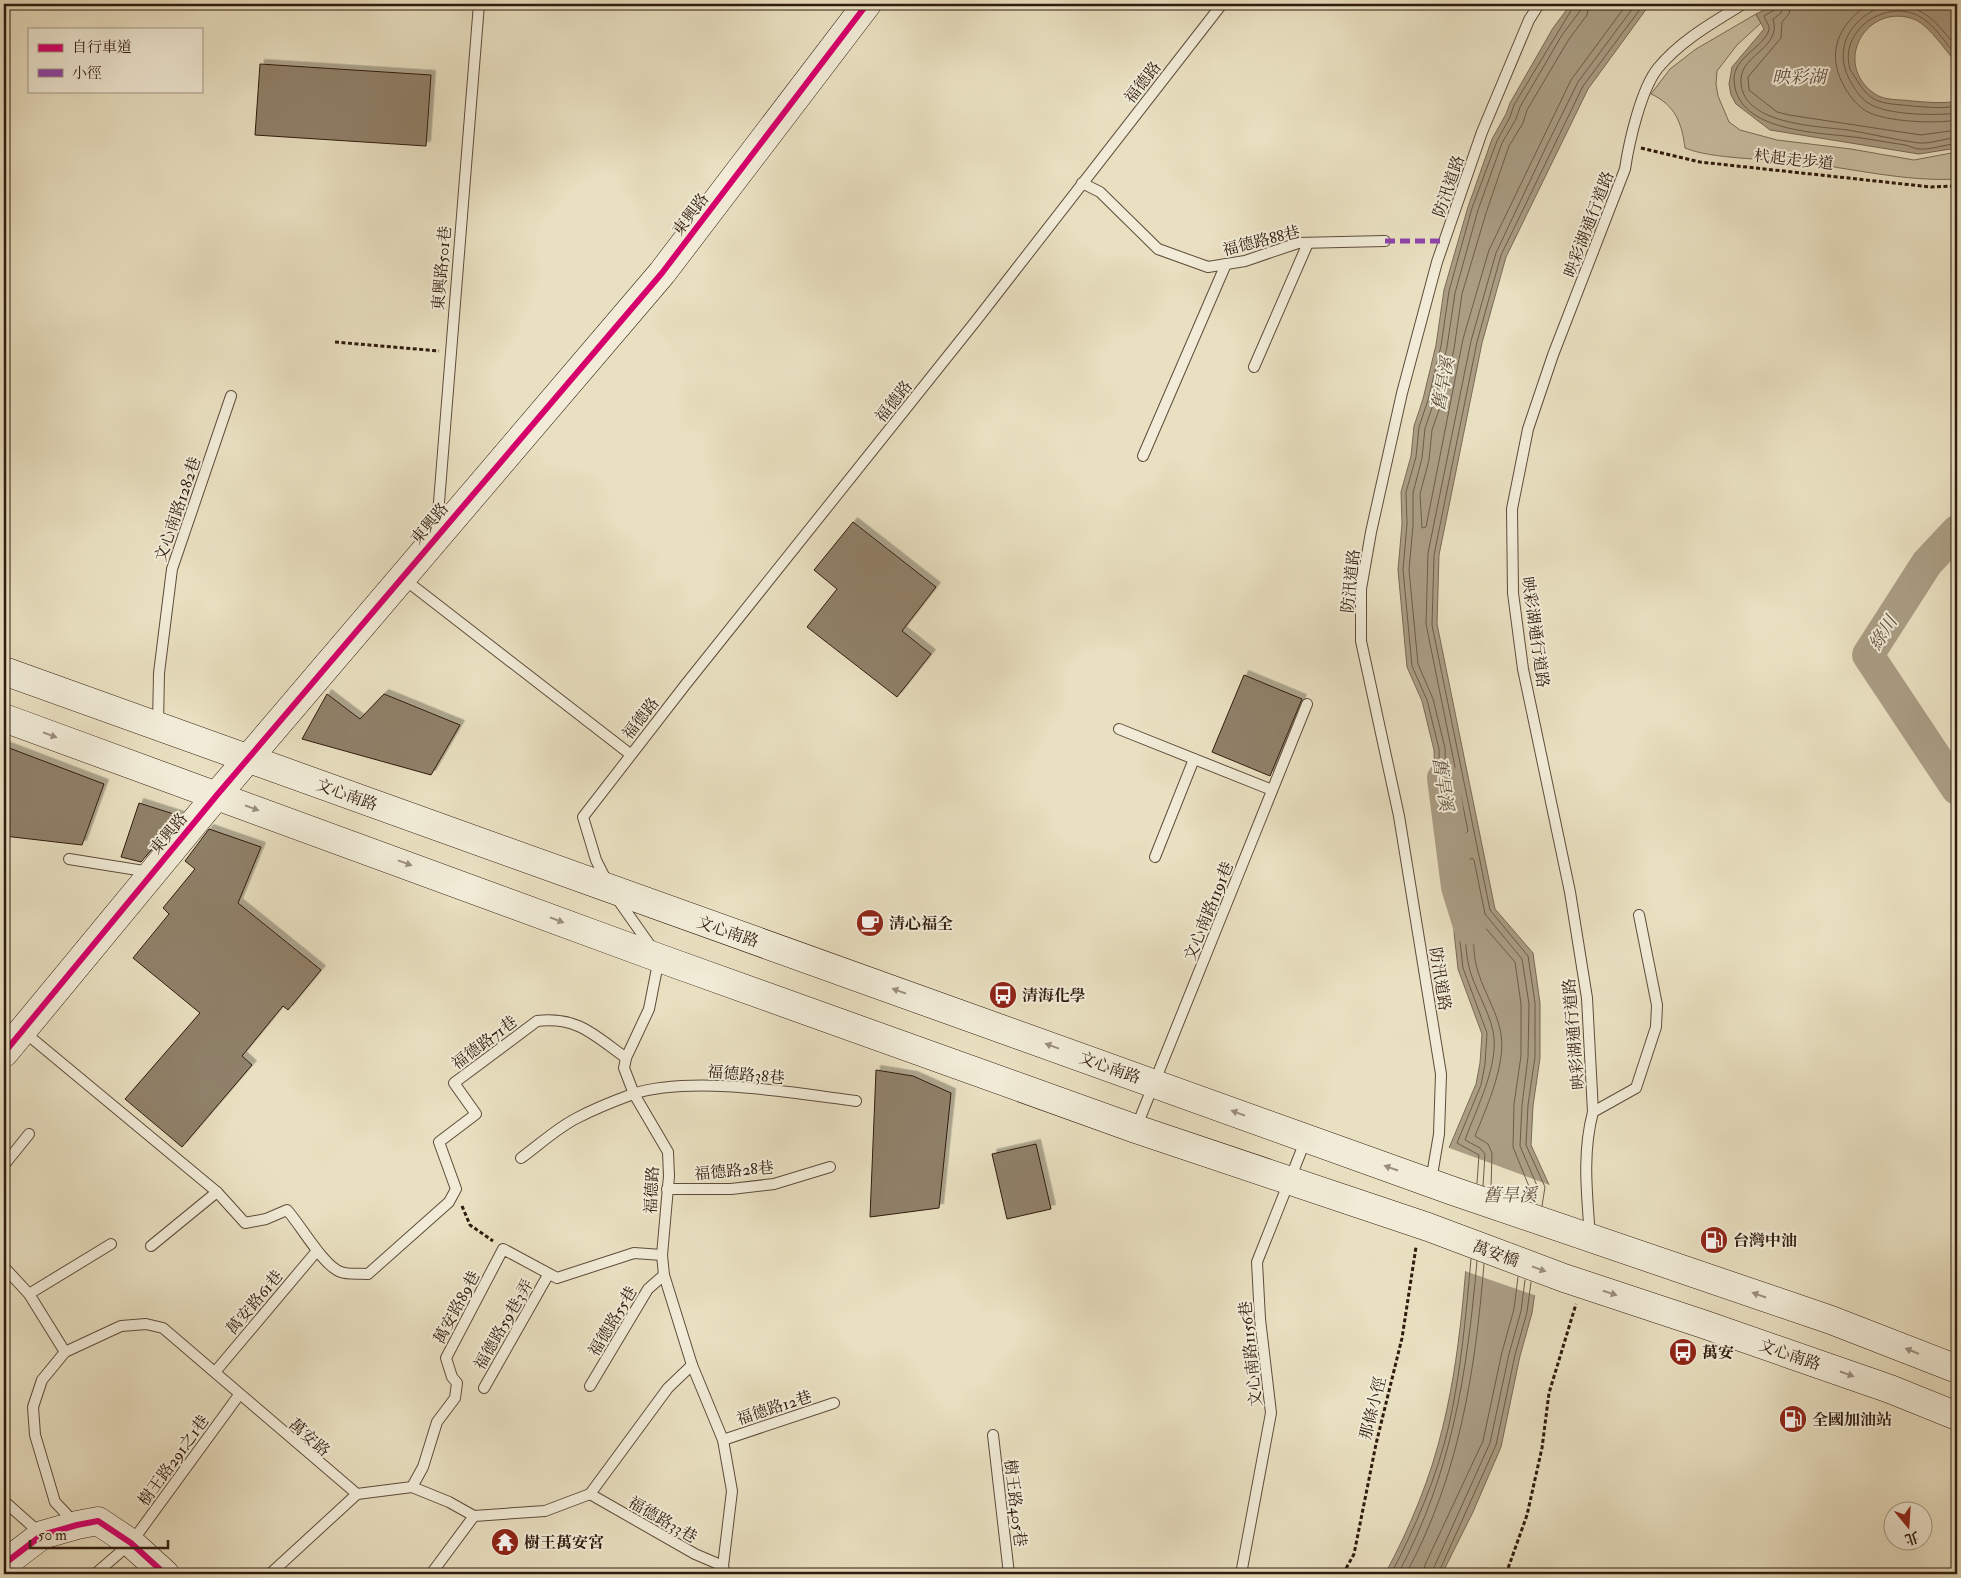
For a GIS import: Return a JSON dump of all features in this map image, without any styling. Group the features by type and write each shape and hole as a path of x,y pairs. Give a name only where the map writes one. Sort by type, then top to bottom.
{"main road":[{"name":"東興路","path":"4,1053 217,795 662,273 867,4"},
{"name":"文心南路","path":"4,671 158,725 611,891 1442,1186"},
{"path":"4,718 659,958 1290,1183 1422,1236"},
{"path":"1442,1186 1831,1320 1957,1369"},
{"name":"萬安橋","path":"1422,1236 1570,1289"},
{"name":"文心南路","path":"1570,1289 1713,1327 1890,1389 1957,1416"},
{"path":"4,1564 42,1535 98,1521 131,1543 165,1574"}],"lane":[{"name":"東興路501巷","path":"436,536 479,4"},
{"name":"福德路","path":"659,958 611,891 596,860 583,817 630,754 963,337 1222,4"},
{"name":"防汛道路","path":"1442,1186 1439,1134 1441,1074 1399,816 1361,641 1361,589 1371,532 1402,393 1437,262 1482,132 1529,20 1540,4"},
{"name":"映彩湖通行道路","path":"1586,1236 1585,1170 1587,1134 1593,1112 1587,998 1570,892 1523,669 1513,593 1512,510 1528,429 1553,355 1625,169 1629,144 1642,103 1658,68 1699,30 1743,4"},
{"name":"福德路88巷","path":"1082,183 1100,192 1158,249 1208,268 1245,261 1298,243 1386,241"},
{"path":"1254,368 1308,243"},
{"path":"1144,456 1226,264"},
{"name":"文心南路1282巷","path":"158,725 159,673 172,569 231,396"},
{"path":"403,578 630,754"},
{"name":"文心南路1191巷","path":"1136,1129 1307,704"},
{"path":"1119,729 1272,790"},
{"path":"1155,857 1194,759"},
{"path":"69,859 153,872"},
{"path":"1593,1112 1636,1088 1656,1027 1657,1005 1639,915"},
{"path":"626,1058 649,1009 659,958"},
{"name":"福德路71巷","path":"456,1189 439,1142 476,1114 454,1083 537,1021 554,1019 574,1022 626,1058"},
{"path":"23,1031 218,1192 245,1223 266,1219 287,1210 302,1226 316,1252 340,1272 368,1274 449,1202 456,1189"},
{"name":"福德路","path":"626,1058 624,1068 634,1094 668,1152 668,1189 662,1255 664,1275 692,1365 723,1440 732,1492 724,1570"},
{"name":"福德路38巷","path":"522,1158 576,1119 634,1094 700,1085 856,1101"},
{"path":"4,1165 29,1134"},
{"name":"文心南路1156巷","path":"1241,1574 1270,1414 1260,1319 1257,1262 1307,1138"},
{"name":"福德路28巷","path":"668,1189 731,1189 774,1184 830,1167"},
{"path":"151,1246 218,1192"},
{"path":"28,1294 111,1244"},
{"path":"503,1249 548,1275 557,1278 634,1253 662,1255"},
{"name":"萬安路89巷","path":"412,1487 423,1467 437,1422 455,1398 457,1383 452,1376 446,1358 503,1249"},
{"name":"萬安路61巷","path":"215,1372 316,1252"},
{"path":"4,1267 28,1294 65,1352"},
{"name":"福德路59巷3弄","path":"484,1388 548,1275"},
{"name":"福德路55巷","path":"590,1386 648,1289 664,1275"},
{"name":"萬安路","path":"77,1525 55,1502 36,1435 32,1407 42,1380 65,1352 121,1326 146,1324 163,1328 215,1372 239,1396 357,1494"},
{"path":"270,1574 357,1494 412,1487 449,1502 474,1516 545,1511 590,1494 668,1388 692,1365"},
{"name":"樹王路291之1巷","path":"95,1574 131,1543 239,1396"},
{"name":"福德路12巷","path":"723,1440 834,1403"},
{"name":"樹王路405巷","path":"993,1435 1009,1574"},
{"name":"福德路33巷","path":"590,1494 724,1570"},
{"path":"4,1501 42,1535"},
{"path":"431,1574 474,1516"}],"path":[{"path":"335,342 450,352"},
{"path":"456,1189 470,1225 503,1249"},
{"path":"1506,1574 1527,1515 1542,1448 1549,1393 1570,1289"}],"shaded area":[{"path":"1756,14 1761,23 1737,45 1717,71 1716,84 1718,96 1729,122 1740,130 1777,140 1851,149 1914,160 1957,152 1957,179 1898,177 1798,162 1709,154 1685,148 1682,131 1672,109 1651,94 1670,69 1696,49"}],"water":[{"name":"舊旱溪","path":"1571,4 1650,4 1588,89 1506,257 1482,343 1439,555 1437,624 1495,909 1533,953 1540,1003 1540,1058 1533,1106 1531,1145 1550,1187 1532,1313 1520,1356 1501,1447 1473,1512 1442,1574 1385,1574 1403,1539 1426,1483 1438,1445 1450,1394 1464,1293 1474,1158 1449,1148 1476,1084 1482,1034 1458,969 1454,932 1458,851 1435,784 1434,750 1422,701 1407,667 1398,570 1402,524 1401,492 1411,456 1414,426 1423,399 1436,345 1444,290 1468,207 1492,139 1510,103 1553,28"},
{"name":"映彩湖","path":"1776,4 1957,4 1957,64 1921,23 1899,16 1883,19 1870,26 1861,38 1856,52 1856,67 1862,81 1875,94 1883,98 1929,102 1957,101 1957,148 1919,154 1770,130 1736,104 1731,95 1729,84 1732,67 1764,29 1756,14"}],"pier":[{"path":"1447,1147 1552,1186 1537,1296 1462,1270 1472,1159 1448,1150"}],"building":[{"path":"260,64 431,75 426,146 255,135"},
{"path":"853,522 936,587 902,631 931,654 897,697 807,627 837,589 814,570"},
{"path":"1244,675 1302,699 1270,776 1212,752"},
{"path":"327,694 360,719 384,694 460,725 431,775 302,739"},
{"path":"4,746 104,784 82,845 4,836"},
{"path":"139,803 180,816 141,862 121,857"},
{"path":"209,829 261,847 238,903 321,970 288,1010 283,1006 242,1056 252,1065 182,1147 125,1099 200,1013 133,958 169,914 163,908 195,869 185,861"},
{"path":"876,1070 913,1076 951,1093 939,1208 870,1217"},
{"path":"1036,1144 1051,1209 1007,1219 992,1154"}],"waterway":[{"name":"綠川","path":"1957,531 1927,563 1868,655 1957,789"},
{"name":"舊旱溪","path":"1443,778 1457,887 1470,929"}],"marked path":[{"path":"1385,241 1445,241"}],"cycle path":[{"path":"4,1053 217,795 662,273 867,4"},
{"path":"4,1564 42,1535 98,1521 131,1543 165,1574"}],"place":[{"name":"清心福全","path":"870,923"},
{"name":"清海化學","path":"1003,995"},
{"name":"台灣中油","path":"1714,1240"},
{"name":"萬安","path":"1683,1352"},
{"name":"全國加油站","path":"1793,1419"},
{"name":"樹王萬安宮","path":"505,1542"}]}
